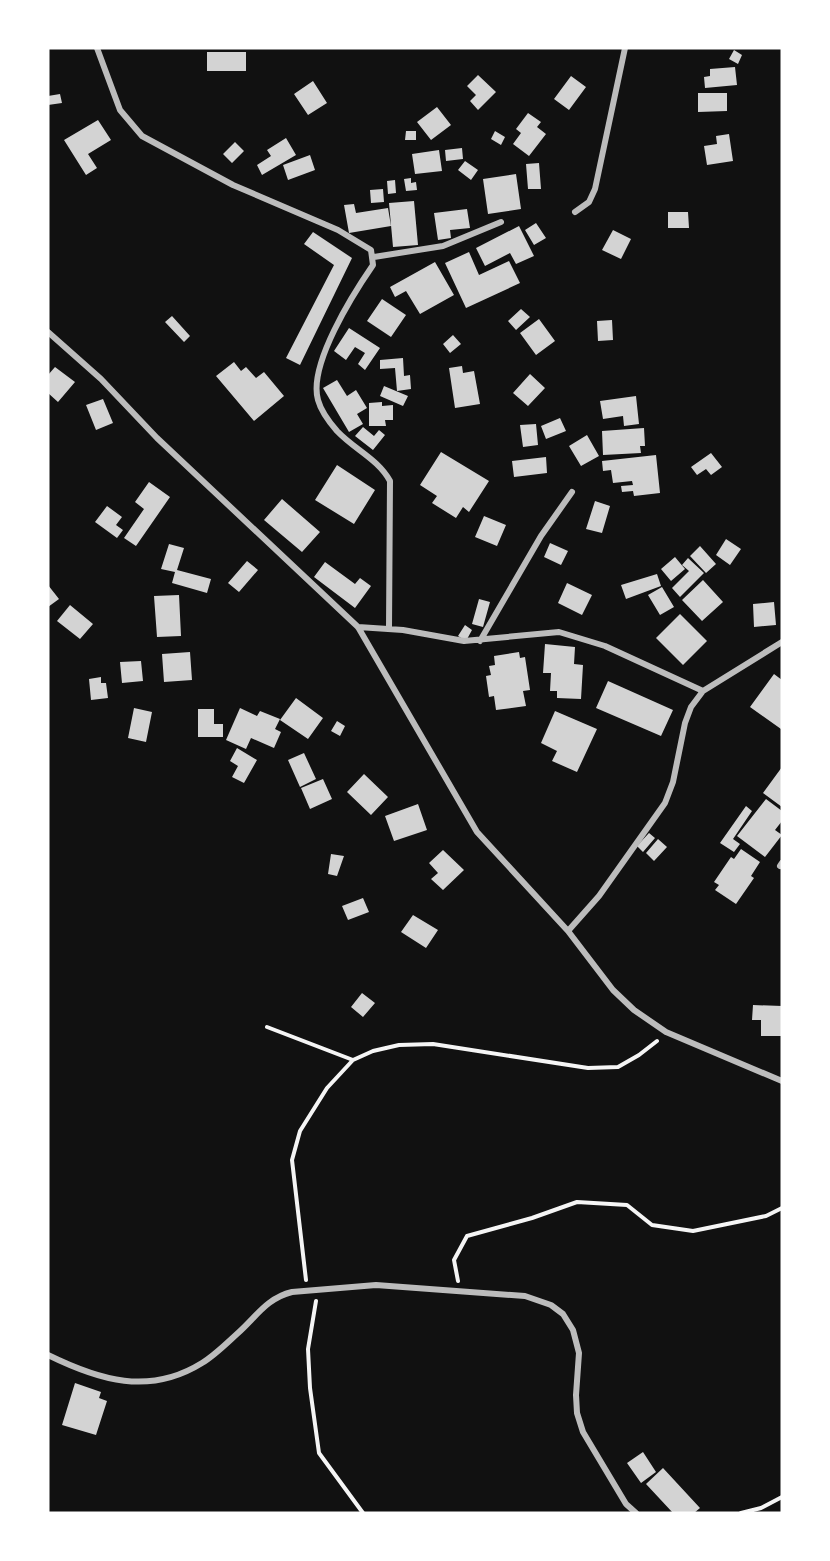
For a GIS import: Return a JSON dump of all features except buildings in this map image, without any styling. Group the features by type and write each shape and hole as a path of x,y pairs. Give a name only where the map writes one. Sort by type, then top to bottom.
{"street":[{"path":"97,48 120,110 142,136 234,185 338,230 371,250 374,257 373,266 362,281 322,358 318,399 331,425 346,441 382,466 390,481 389,629"},
{"path":"575,212 589,202 595,189 625,48"},
{"path":"374,257 443,246 501,222"},
{"path":"48,333 101,379 157,438 358,627 477,832 568,931 613,990 634,1010 666,1032 782,1081"},
{"path":"480,641 541,536 573,492"},
{"path":"358,627 389,629 464,641 559,632 605,646 703,691"},
{"path":"568,931 599,896 665,803 673,782 685,723 703,691 782,642"},
{"path":"48,1355 102,1378 137,1384 185,1372 204,1362 265,1304 280,1295 376,1285 525,1296 551,1305 563,1314 573,1330 579,1353 577,1413 583,1432 626,1504 636,1513"}],"path":[{"path":"267,1027 353,1060"},
{"path":"308,1293 297,1218 292,1160 300,1131 327,1088 353,1060 373,1051 399,1045 433,1044 588,1068 618,1066 639,1055 666,1032"},
{"path":"459,1291 454,1260 466,1236 532,1218 577,1202 627,1205 652,1225 693,1231 766,1216 782,1208"},
{"path":"318,1292 308,1349 310,1388 319,1453 363,1513"},
{"path":"741,1513 760,1508 782,1497"}]}
